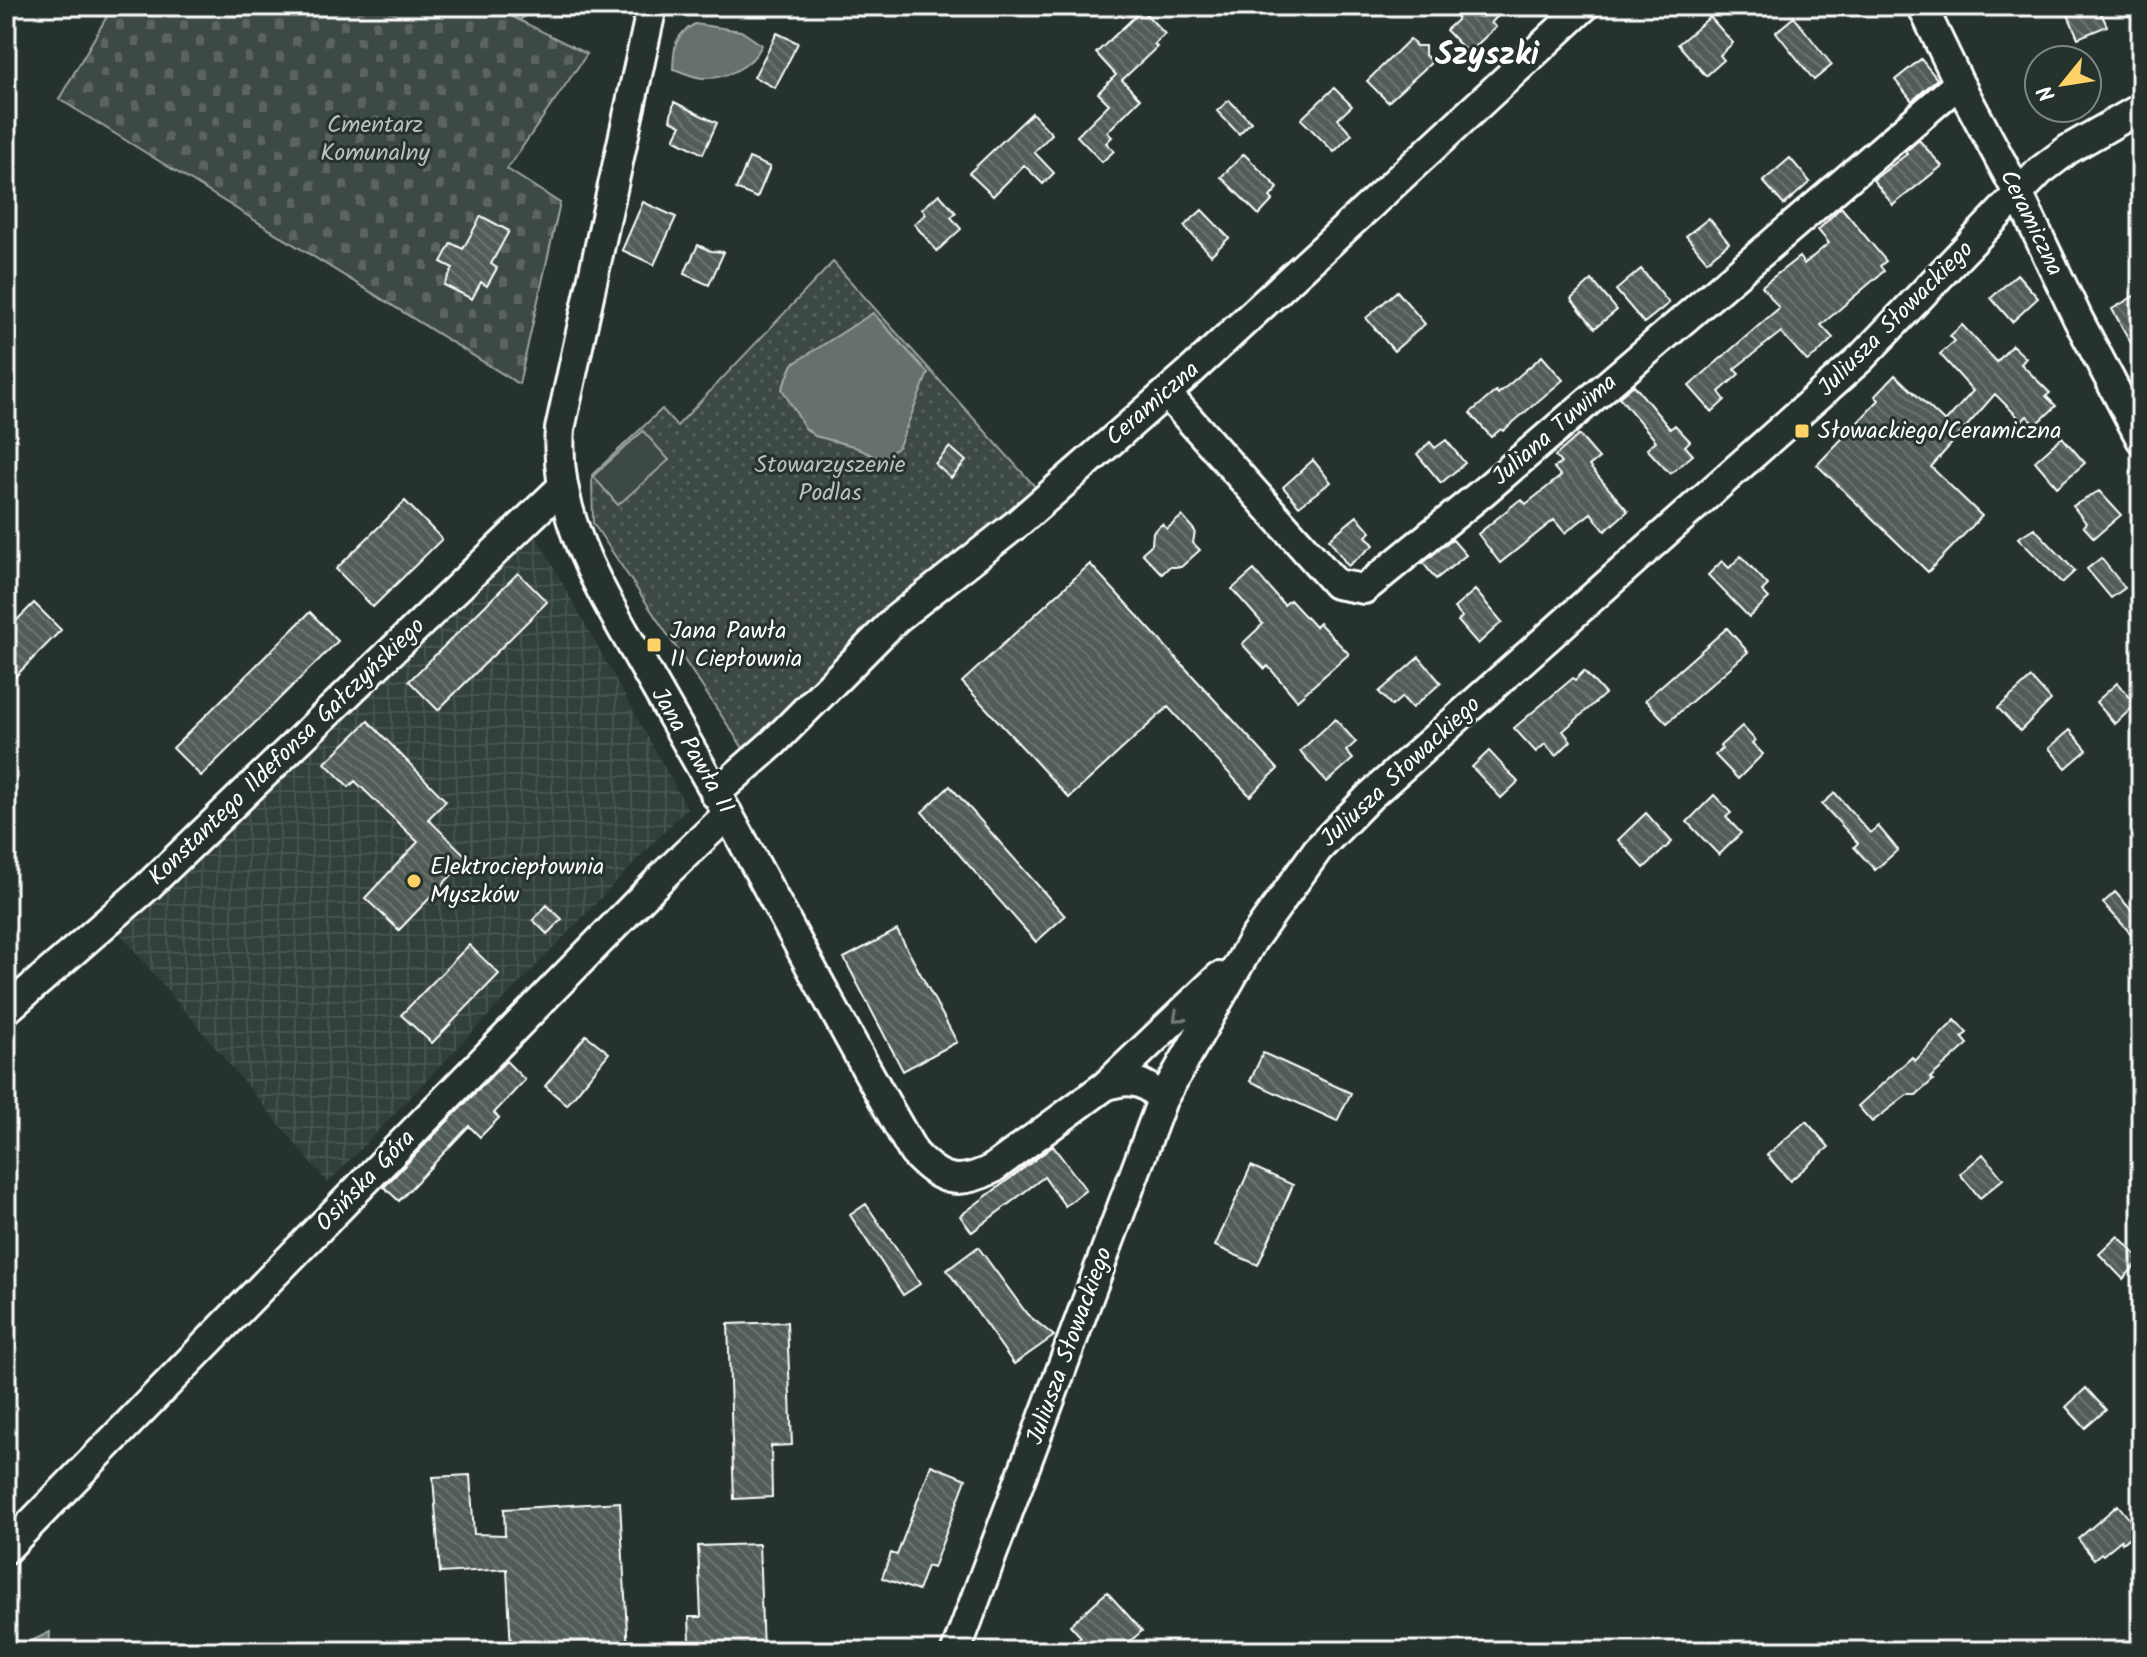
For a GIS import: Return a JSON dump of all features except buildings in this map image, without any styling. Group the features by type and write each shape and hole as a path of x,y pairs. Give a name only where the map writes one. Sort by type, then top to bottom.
{"street":[{"name":"Jana Pawła II","path":"652,6 560,429 562,487 590,567 914,1153 939,1175 953,1180 977,1177 1024,1147 1105,1086 1202,994 1252,941"},
{"name":"Ceramiczna","path":"722,804 773,743 896,619 1018,523 1166,393 1585,6"},
{"name":"Ceramiczna","path":"1922,6 2141,439"},
{"name":"Juliana Tuwima","path":"1166,393 1336,584 1364,589 1483,492 1959,83"},
{"name":"Juliusza Słowackiego","path":"956,1651 1162,1100 1252,941 1318,849 1370,796 1861,358 2040,171 2069,149 2141,108"},
{"name":"Konstantego Ildefonsa Gałczyńskiego","path":"6,1010 147,887 562,487"},
{"name":"Osińska Góra","path":"6,1549 657,882 722,804"},
{"path":"1105,1086 1121,1080 1138,1081 1153,1089 1162,1100"}],"shaded area":[{"path":"695,24 741,31 762,45 752,59 730,74 713,78 693,76 673,69 676,42"},
{"path":"873,313 928,373 899,446 887,457 875,457 853,446 815,436 805,428 782,389 793,364"},
{"path":"533,530 687,808 328,1183 119,932"},
{"path":"50,1632 49,1651 16,1651 21,1646"}],"green space":[{"name":"Cmentarz Komunalny","path":"113,6 491,6 587,54 507,169 560,203 519,384 59,99"},
{"path":"491,6 537,6 520,20"},
{"name":"Stowarzyszenie Podlas","path":"833,262 1039,491 745,751 593,523 592,475 662,409 677,426"},
{"path":"643,431 669,460 618,505 593,476"}],"place":[{"name":"Słowackiego/Ceramiczna","path":"1802,431"},
{"name":"Jana Pawła II Ciepłownia","path":"654,645"},
{"name":"Elektrociepłownia Myszków","path":"414,881"}],"district":[{"name":"Szyszki","path":"1487,55"}]}
